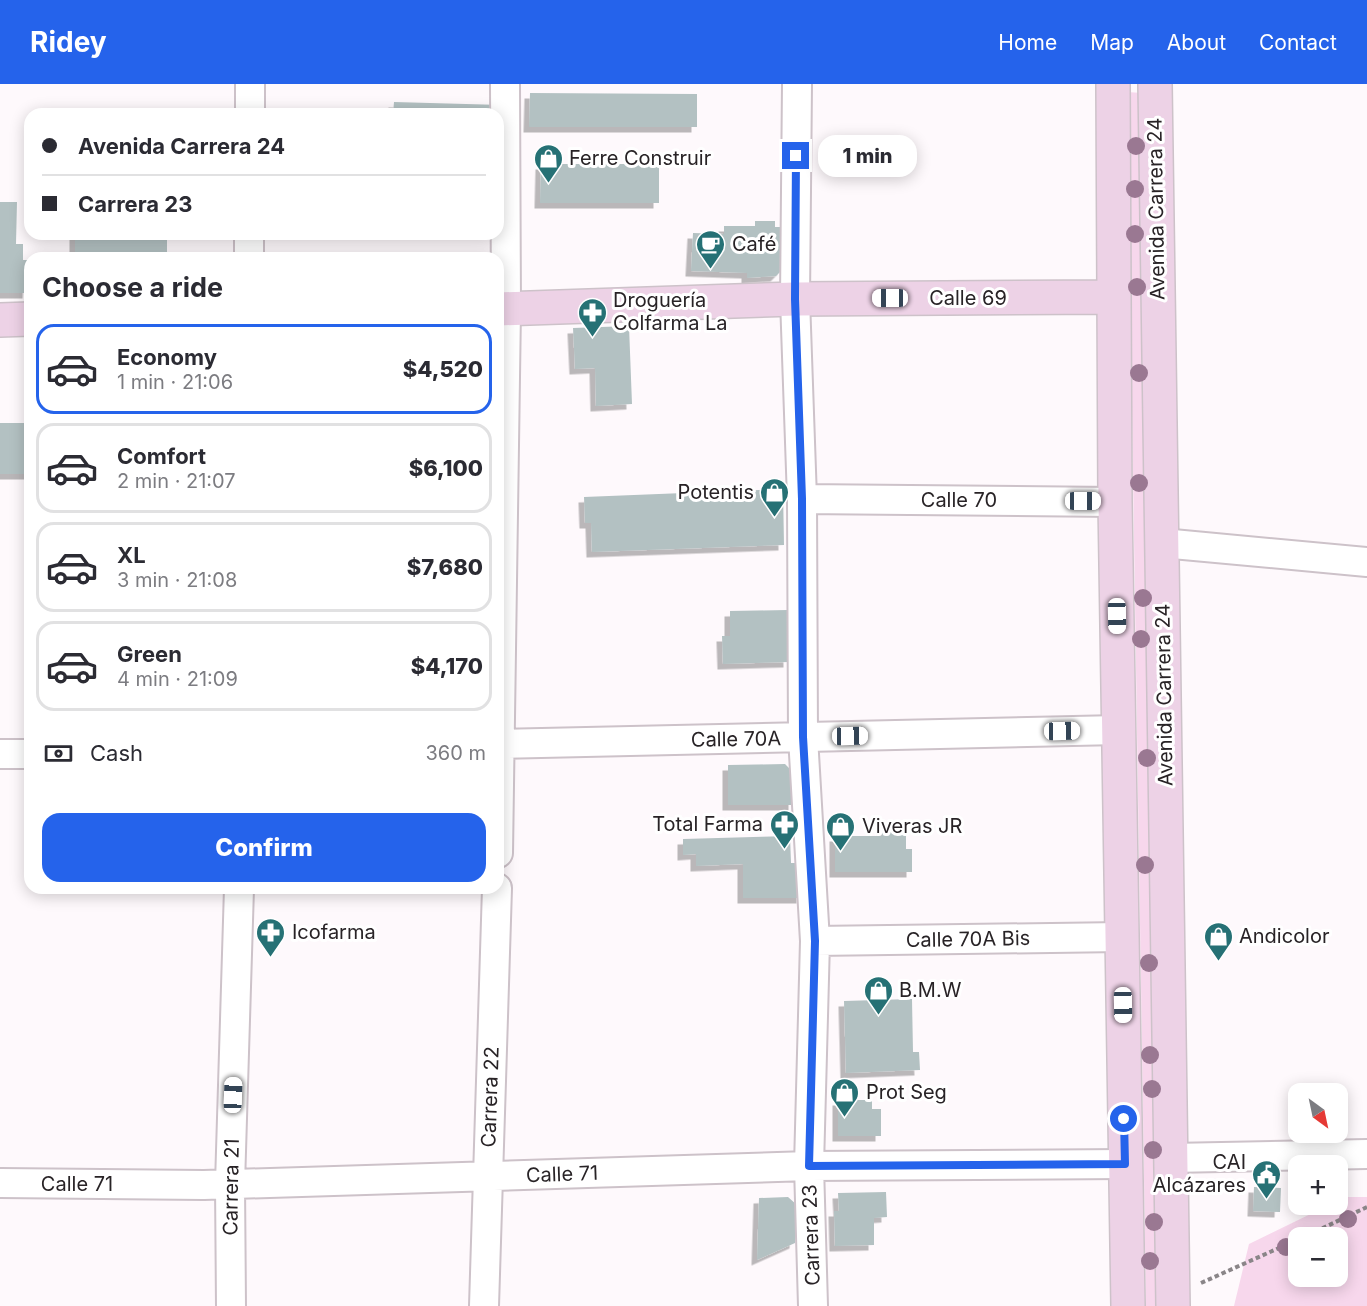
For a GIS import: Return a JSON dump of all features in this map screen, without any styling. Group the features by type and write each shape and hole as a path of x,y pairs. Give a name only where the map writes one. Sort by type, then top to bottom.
{"main road":[{"path":"1113,84 1115,502 1128,1306"},
{"name":"Avenida Carrera 24","path":"1155,84 1173,1306"},
{"name":"Calle 69","path":"504,309 795,299 1114,297"},
{"path":"0,320 24,319"}],"street":[{"path":"250,84 250,108"},
{"path":"504,159 505,84"},
{"name":"Carrera 23","path":"797,84 795,299 802,499 803,737 815,941 809,1166 813,1306"},
{"name":"Calle 70","path":"802,499 1115,502"},
{"path":"1162,543 1367,562"},
{"name":"Calle 70A","path":"504,744 1119,730"},
{"path":"0,754 24,754"},
{"name":"Carrera 21","path":"231,1306 230,1184 239,894"},
{"name":"Carrera 22","path":"484,1306 497,894"},
{"name":"Calle 70A Bis","path":"815,941 1122,937"},
{"path":"1171,1158 1367,1154"},
{"name":"Calle 71","path":"0,1183 230,1184 809,1166 1125,1164"}],"path":[{"path":"1324,1227 1367,1207"},
{"path":"1198,1284 1288,1243"}],"shaded area":[{"path":"1127,92 1142,93 1162,1306 1146,1306"},
{"path":"1348,1197 1367,1197 1367,1306 1234,1306 1249,1244 1308,1215 1348,1215"}],"building":[{"path":"530,93 697,94 697,127 529,127"},
{"path":"394,102 502,105 501,108 394,108"},
{"path":"541,164 659,164 659,203 540,203"},
{"path":"0,202 17,202 16,244 23,244 24,293 0,293"},
{"path":"755,221 775,221 775,227 787,227 783,269 776,276 747,278 747,273 691,271 693,233 724,234 724,226 755,226"},
{"path":"75,240 167,240 167,252 75,252"},
{"path":"629,326 632,404 596,406 595,368 575,369 573,328"},
{"path":"0,423 24,423 24,474 0,474"},
{"path":"783,489 784,545 592,552 591,523 585,523 584,497"},
{"path":"788,610 789,662 723,664 722,636 730,636 730,611"},
{"path":"785,764 794,773 794,805 728,805 728,765"},
{"path":"882,824 906,824 906,849 912,849 912,872 835,872 835,836 882,836"},
{"path":"790,836 791,863 802,863 802,898 743,898 743,864 696,866 696,854 683,855 683,839"},
{"path":"912,999 913,1052 919,1052 920,1070 846,1073 844,1001"},
{"path":"838,1100 872,1100 872,1109 881,1109 881,1136 838,1136"},
{"name":"CAI Alcázares","path":"1254,1187 1281,1188 1280,1212 1253,1211"},
{"path":"886,1192 887,1217 874,1218 874,1245 835,1246 834,1211 839,1211 838,1193"},
{"path":"788,1197 797,1205 795,1243 757,1260 759,1198"}],"place":[{"name":"Ferre Construir","path":"548,184"},
{"name":"Café","path":"711,270"},
{"name":"Droguería Colfarma La","path":"592,338"},
{"name":"Potentis","path":"775,518"},
{"name":"Total Farma","path":"784,850"},
{"name":"Viveras JR","path":"841,852"},
{"name":"Icofarma","path":"271,958"},
{"name":"Andicolor","path":"1218,962"},
{"name":"B.M.W","path":"878,1016"},
{"name":"Prot Seg","path":"845,1118"},
{"name":"CAI Alcázares","path":"1267,1200"}],"route":[{"path":"796,156 795,299 802,499 803,737 815,941 809,1166 1125,1164 1124,1119"}]}
